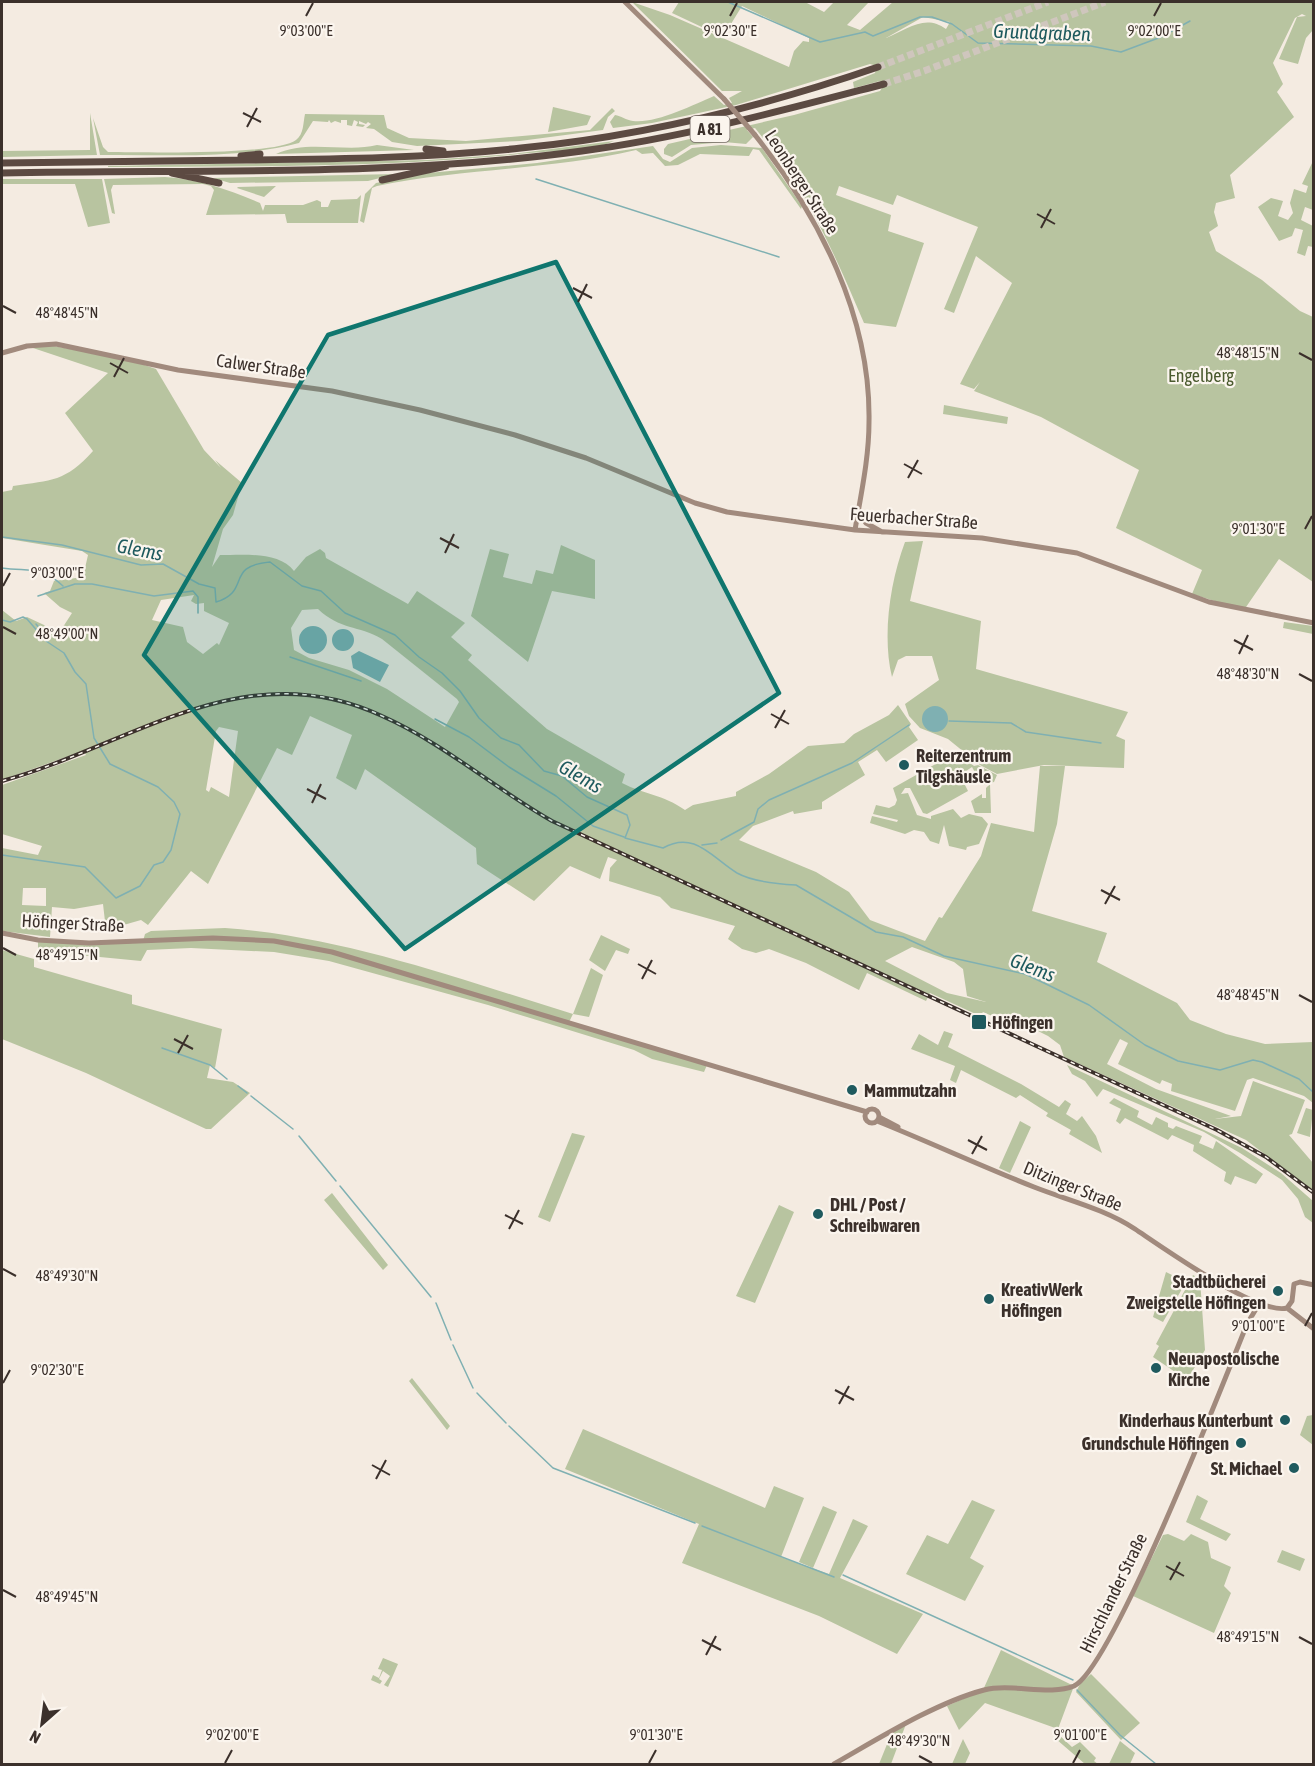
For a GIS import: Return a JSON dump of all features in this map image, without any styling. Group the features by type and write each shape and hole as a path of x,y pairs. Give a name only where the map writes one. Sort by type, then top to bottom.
{"highway":[{"name":"A 81","path":"2,163 469,153 567,143 659,128 765,103 878,67"},
{"name":"A 81","path":"2,173 454,163 580,152 765,117 884,84"},
{"path":"426,149 469,153"},
{"path":"221,160 260,154"},
{"path":"382,180 454,163"},
{"path":"164,170 219,183"}],"main road":[{"name":"Leonberger Straße","path":"625,2 724,99 755,135 784,175 813,222 837,272 856,324 866,368 869,421 855,530"},
{"name":"Calwer Straße","path":"2,353 41,344 82,348 178,370 343,394 420,410 515,435"},
{"name":"Feuerbacher Straße","path":"515,435 586,458 695,503 727,512 855,530 982,538 1077,553 1209,602 1314,623"},
{"path":"858,511 866,523 883,532"},
{"name":"Höfinger Straße","path":"2,933 38,940 89,943 213,938 274,942 332,952 866,1114"},
{"path":"874,1110 878,1119 870,1123 866,1114 874,1110"},
{"name":"Ditzinger Straße","path":"878,1119 1031,1186 1113,1216 1198,1270 1259,1304"},
{"path":"1287,1308 1292,1300 1294,1284 1300,1282 1314,1285"},
{"path":"1259,1304 1272,1308 1287,1308 1314,1329"},
{"name":"Hirschlander Straße","path":"834,1764 906,1724 976,1692 1009,1686 1066,1688 1086,1677 1132,1593 1185,1476 1247,1324 1259,1304"}],"highlighted area":[{"path":"556,262 779,693 405,949 144,655 328,335"}],"green space":[{"name":"Engelberg","path":"632,2 670,15 789,67 794,51 803,41 809,42 809,38 742,6 723,37 672,13 679,2 805,2 824,12 834,2 869,2 847,25 860,30 893,2 1313,2 1313,30 1306,38 1298,64 1279,59 1297,17 1306,16 1302,14 1295,18 1273,63 1283,84 1277,92 1294,117 1230,175 1235,198 1216,203 1214,212 1218,226 1209,232 1216,251 1262,280 1300,311 1313,317 1313,582 1279,559 1244,610 1192,594 1202,570 1116,528 1139,470 1041,417 974,391 980,382 974,389 960,384 1012,283 976,256 954,313 944,309 978,227 897,195 893,205 839,186 836,195 891,215 888,231 924,243 896,327 864,323 810,207 768,143 775,132 763,138 755,128 747,130 753,137 746,144 724,142 691,145 672,157 664,154 664,149 668,144 794,115 880,91 884,85 880,81 854,88 853,82 875,73 877,66 870,64 736,105 652,123 613,128 610,122 615,115 633,121 652,120 714,96 724,105 732,103 729,98 742,91 722,91","holes":["923,17 950,22 946,29 938,24 916,24 886,38"]},
{"path":"553,107 591,116 587,125 548,132"},
{"path":"612,108 615,111 608,117 603,130 520,141 417,146 392,142 374,129 366,128 371,124 368,122 366,124 359,121 359,124 365,125 363,127 356,126 358,122 354,120 352,126 347,125 347,120 341,120 341,123 335,121 331,123 329,120 328,122 313,121 299,143 250,152 200,155 100,155 93,118 103,147 108,152 206,152 262,149 283,145 299,138 305,114 384,115 387,128 409,138 466,141 590,130"},
{"path":"90,113 97,155 2,157 2,151 90,150"},
{"path":"614,141 573,150 424,161 319,165 108,167 427,160 512,154"},
{"path":"377,145 414,150 276,154 300,147 352,148"},
{"path":"721,145 762,148 802,206 801,209 759,150 753,149 749,156 700,154 678,165 665,166 653,153 642,154 636,150 572,162 409,180 377,186 372,188 364,223 360,221 365,194 376,183 428,173 537,163 653,146 663,159 670,162 692,148"},
{"path":"1313,161 1313,210 1305,207 1301,220 1313,226 1313,247 1308,246 1305,256 1297,253 1303,230 1295,228 1292,236 1279,241 1258,207 1271,198 1283,201 1278,216 1288,220 1293,213 1290,203 1294,189 1306,193 1308,186 1302,184"},
{"path":"396,174 368,181 230,183 213,178"},
{"path":"165,177 190,180 202,183 225,190 260,203 263,211 265,205 303,205 317,200 321,202 321,207 328,207 331,200 357,199 361,195 358,223 287,223 285,214 206,215 214,190 211,186 203,184 113,185 111,190 115,214 112,213 104,179"},
{"path":"2,179 102,179 110,223 88,227 75,184 2,184"},
{"path":"276,186 264,197 237,188 238,187"},
{"path":"41,344 124,358 156,369 204,450 221,468 215,460 242,483 233,515 223,529 212,567 220,555 249,555 279,560 294,571 306,557 320,549 325,553 326,558 408,604 417,591 465,623 451,637 472,655 468,660 547,729 625,774 622,783 669,801 685,810 693,805 736,796 736,792 769,774 808,746 844,743 854,734 889,715 898,705 911,724 909,727 918,740 886,762 877,750 858,762 865,775 822,802 822,809 794,814 793,811 753,826 739,840 816,872 849,892 870,920 925,941 981,856 991,823 1034,832 1040,766 1065,766 1057,824 1032,911 1107,933 1097,962 1177,1003 1190,1020 1226,1034 1265,1044 1313,1042 1313,1103 1304,1096 1253,1078 1247,1080 1235,1111 1171,1091 1172,1084 1162,1080 1160,1084 1118,1064 1128,1043 1120,1039 1107,1064 1156,1089 1231,1116 1215,1119 1241,1116 1253,1081 1305,1100 1292,1134 1289,1135 1313,1163 1313,1191 1246,1140 1064,1057 1060,1045 1028,1026 1015,1026 983,1012 980,1016 930,993 926,1001 867,973 859,990 806,963 769,949 756,953 742,949 728,939 735,926 671,908 660,897 609,881 610,868 617,860 608,857 600,879 570,866 534,901 477,864 476,848 365,769 356,790 336,778 352,735 310,716 292,755 277,748 208,884 191,871 148,925 141,920 106,930 103,904 74,909 52,907 50,937 2,931 2,848 38,855 42,846 2,834 2,785 86,755 84,751 80,752 2,780 2,610 16,621 27,617 44,625 51,632 61,630 72,613 60,607 44,593 50,591 54,581 83,577 88,555 82,551 2,538 2,492 12,490 13,486 57,478 66,474 93,451 65,413 108,373 27,346","holes":["194,595 191,601 196,604 204,603 204,611 229,623 219,645 217,643 203,654 187,642 183,627 152,620 161,600","318,609 334,621 382,639 457,699 459,702 445,727 387,689 349,670 309,658 294,650 291,628 302,610","219,727 238,731 229,797 211,787 209,792 206,790 216,731","23,888 46,888 46,906 22,905","912,947 954,962 963,969 967,996 986,1002 947,993 885,961"]},
{"path":"944,405 1008,417 1007,424 943,414"},
{"path":"923,541 910,601 981,621 976,669 1128,712 1116,736 1125,740 1124,768 1044,765 997,774 980,765 948,739 920,728 909,716 905,704 939,680 932,656 906,656 898,660 892,677 888,644 889,609 895,574 905,542"},
{"path":"561,545 595,560 595,599 552,591 528,662 471,616 490,549 509,554 503,577 532,584 536,570 553,574"},
{"path":"1284,622 1313,626 1313,634 1283,628"},
{"path":"957,752 974,766 978,765 997,775 994,782 982,785 972,767 960,775 968,791 927,814 923,813 910,788 905,788 901,794 908,793 917,815 931,819 931,816 953,809 961,818 969,814 982,817 988,824 979,844 967,847 966,850 949,846 944,825 939,844 930,841 924,832 914,830 905,834 870,823 872,816 897,822 898,820 873,814 876,805 889,808 895,805 897,800 893,788"},
{"path":"990,784 991,813 975,813 971,801 982,794 982,798 986,798 986,788"},
{"path":"225,928 314,940 401,961 573,1014 569,1022 707,1065 704,1072 652,1059 634,1050 488,1005 329,961 274,952 191,948 147,950 141,961 38,951 38,940 89,943 143,941 145,934 151,931"},
{"path":"601,935 630,949 628,954 616,950 605,971 589,960"},
{"path":"2,950 34,959 34,967 132,995 132,1004 222,1029 215,1068 210,1065 207,1078 233,1082 250,1093 211,1129 206,1129 86,1073 2,1039"},
{"path":"591,968 603,975 589,1017 573,1014"},
{"path":"944,1031 953,1034 948,1047 1021,1084 1059,1107 1065,1100 1071,1104 1066,1114 1077,1121 1082,1116 1096,1136 1102,1153 1069,1134 1071,1130 1046,1116 1048,1113 1020,1095 1016,1098 961,1070 956,1083 950,1080 955,1066 911,1049 919,1034 938,1045"},
{"path":"1067,1065 1242,1148 1281,1173 1313,1201 1313,1223 1305,1217 1298,1199 1282,1180 1240,1153 1204,1132 1103,1089 1097,1097 1085,1081 1072,1074"},
{"path":"1114,1098 1139,1111 1137,1117 1152,1125 1156,1117 1168,1123 1168,1127 1173,1129 1176,1126 1202,1136 1199,1143 1213,1149 1216,1141 1263,1174 1256,1184 1235,1176 1231,1185 1224,1181 1226,1172 1193,1151 1194,1145 1172,1135 1168,1140 1125,1118 1120,1124 1116,1121 1121,1109 1109,1103"},
{"path":"1306,1108 1313,1110 1310,1137 1297,1133"},
{"path":"1020,1121 1031,1127 1010,1173 999,1168"},
{"path":"572,1133 585,1136 550,1222 538,1217"},
{"path":"332,1193 388,1265 383,1270 324,1200"},
{"path":"779,1205 794,1212 755,1303 736,1296"},
{"path":"1166,1272 1186,1282 1163,1322 1153,1317"},
{"path":"1193,1275 1200,1279 1205,1350 1187,1380 1153,1357 1159,1346 1156,1344"},
{"path":"412,1378 450,1426 447,1430 409,1381"},
{"path":"1314,1415 1313,1445 1300,1435 1307,1416"},
{"path":"583,1429 765,1508 774,1486 804,1498 781,1557 829,1574 853,1519 868,1526 840,1578 923,1614 897,1654 819,1616 682,1563 699,1524 565,1469"},
{"path":"1197,1495 1208,1501 1200,1519 1231,1534 1226,1541 1186,1522"},
{"path":"972,1500 995,1510 970,1558 984,1566 965,1601 906,1574 927,1535 948,1544"},
{"path":"823,1506 837,1512 813,1568 799,1562"},
{"path":"1168,1534 1184,1541 1191,1534 1208,1542 1211,1558 1231,1567 1224,1586 1231,1593 1214,1633 1133,1596 1163,1535"},
{"path":"1282,1550 1305,1559 1300,1571 1277,1562"},
{"path":"1001,1650 1074,1686 1058,1729 985,1703 959,1730 947,1706 983,1690"},
{"path":"383,1658 398,1664 388,1687 384,1685 390,1676 383,1671 379,1679 382,1681 380,1684 371,1680 373,1675 379,1678 382,1670 378,1669"},
{"path":"1091,1674 1140,1723 1121,1740 1076,1692 1080,1684"},
{"path":"906,1724 891,1764 879,1764 892,1732"},
{"path":"1058,1734 1072,1747 1080,1742 1096,1758 1094,1761 1098,1764 1085,1764 1056,1739"},
{"path":"963,1739 970,1753 965,1764 952,1764"},
{"path":"1120,1741 1135,1753 1130,1764 1109,1764"}],"water":[{"path":"313,626 323,630 327,640 323,650 313,654 303,650 299,640 303,630"},
{"path":"343,629 351,632 354,640 351,648 343,651 335,648 332,640 335,632"},
{"path":"359,651 389,665 380,682 353,668 351,656"},
{"path":"935,706 944,710 948,719 944,728 935,732 926,728 922,719 926,710"}],"waterway":[{"name":"Grundgraben","path":"728,2 820,42 865,32 873,36 920,17 932,17 952,24 978,43 1091,46 1121,52 1161,37 1190,21"},
{"path":"536,179 779,257"},
{"name":"Glems","path":"2,537 62,545 141,565 163,564 199,584 215,588 216,602 233,592 247,568 270,562 302,586 321,591 345,613 395,635 419,657 442,673 460,691 479,718 501,738 519,745 544,771 562,776 587,797 627,815 630,825 625,838 663,848 674,843 694,844 737,873 750,879 796,885 876,932 903,937 944,956 1025,974 1089,1005 1145,1045 1178,1061 1220,1070 1253,1060 1262,1062 1299,1079 1314,1093"},
{"path":"2,568 41,572 63,586"},
{"path":"38,596 75,584 92,584 154,596 193,591 198,597 198,613"},
{"name":"Glems","path":"2,620 10,622 23,617 27,619 46,641 64,653 75,672 86,684 94,738 110,764 158,787 174,802 180,814 171,850 163,862 154,865 140,886 116,898 85,867 2,855"},
{"name":"Glems","path":"36,624 42,631 41,636"},
{"path":"290,657 361,681"},
{"path":"435,719 469,737 509,767 556,796 593,826 624,837"},
{"path":"949,721 1011,723 1026,732 1101,743"},
{"path":"721,840 754,822 758,809 769,800 852,763 909,725"},
{"path":"702,845 717,843"},
{"path":"162,1048 210,1065 227,1079"},
{"path":"238,1086 247,1093"},
{"path":"251,1096 293,1129"},
{"path":"299,1136 336,1181"},
{"path":"340,1186 431,1297"},
{"path":"436,1303 451,1340"},
{"path":"453,1345 473,1388"},
{"path":"477,1393 506,1423"},
{"path":"509,1426 553,1468 695,1523"},
{"path":"702,1526 834,1577"},
{"path":"843,1575 1073,1680"},
{"path":"1077,1690 1120,1735 1156,1764"}],"tunnel":[{"path":"878,67 1048,2"},
{"path":"884,84 1105,2"}],"railway":[{"path":"2,781 188,711 235,699 282,694 331,699 382,716 426,739 552,821 1217,1130 1266,1157 1314,1193"}],"place":[{"name":"Reiterzentrum Tilgshäusle","path":"904,765"},
{"name":"Höfingen","path":"979,1022"},
{"name":"Mammutzahn","path":"852,1090"},
{"name":"DHL / Post / Schreibwaren","path":"818,1214"},
{"name":"Stadtbücherei Zweigstelle Höfingen","path":"1278,1291"},
{"name":"KreativWerk Höfingen","path":"989,1299"},
{"name":"Neuapostolische Kirche","path":"1156,1368"},
{"name":"Kinderhaus Kunterbunt","path":"1285,1420"},
{"name":"Grundschule Höfingen","path":"1241,1443"},
{"name":"St. Michael","path":"1294,1468"}]}
